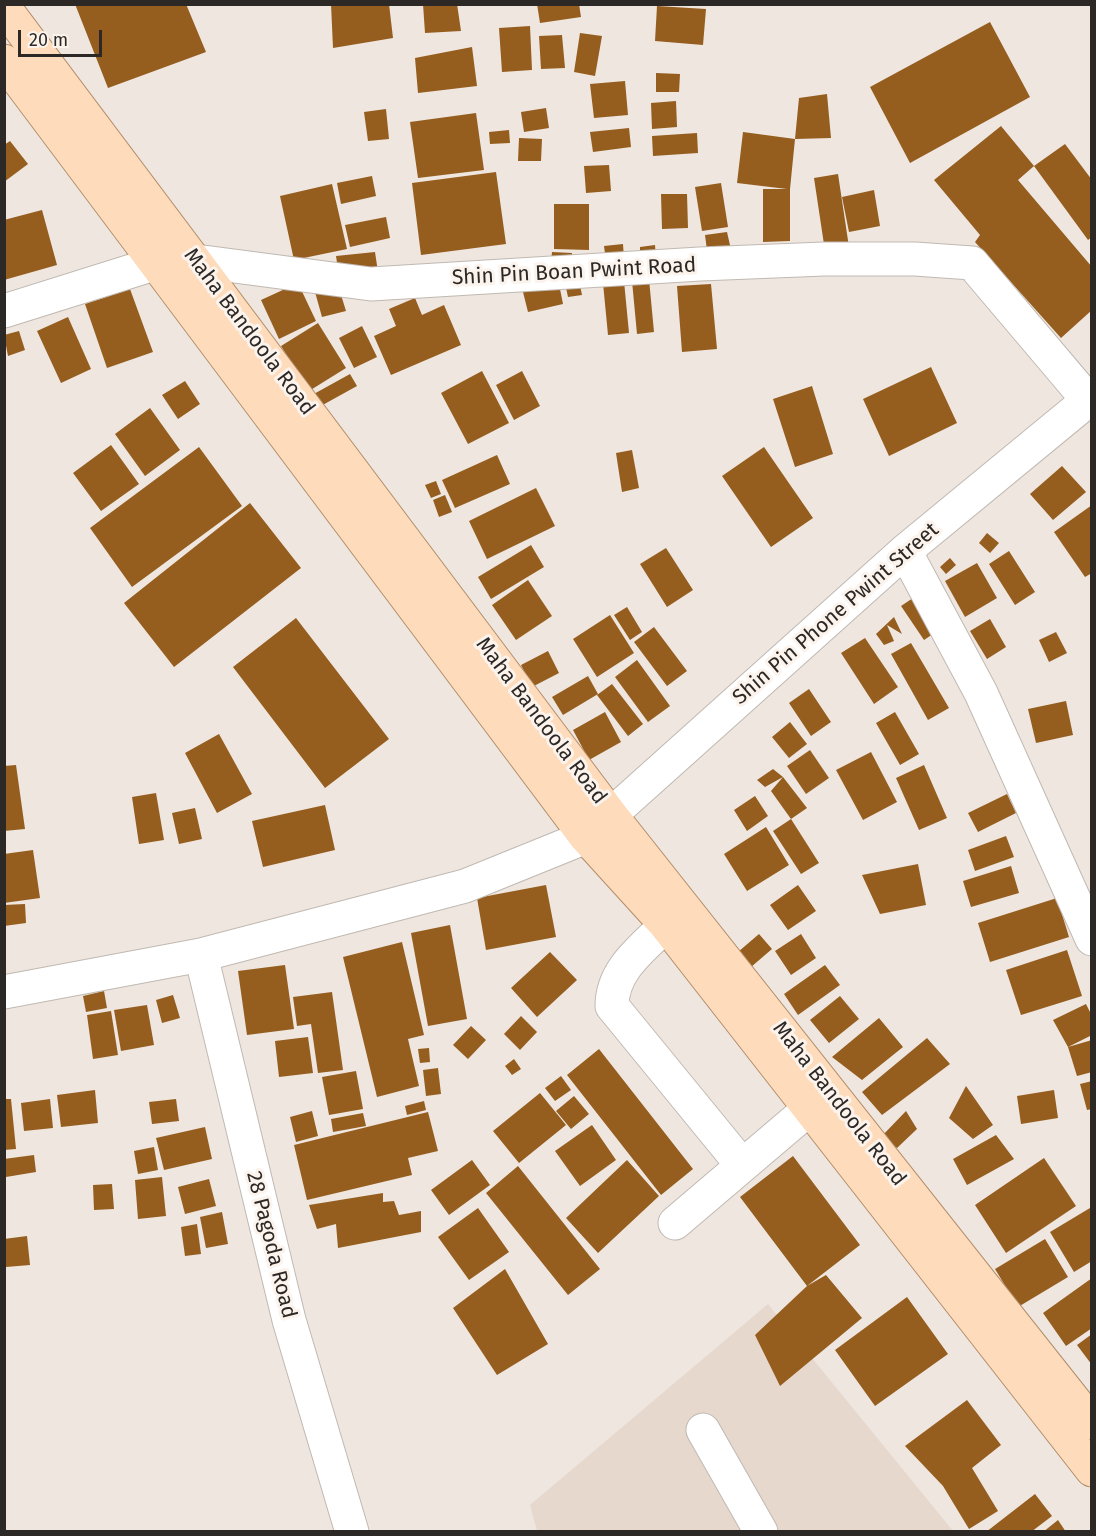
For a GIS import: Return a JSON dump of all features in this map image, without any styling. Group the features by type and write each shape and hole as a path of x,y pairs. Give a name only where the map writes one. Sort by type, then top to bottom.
{"main road":[{"name":"Maha Bandoola Road","path":"4,8 610,814 1092,1423"},
{"name":"Maha Bandoola Road","path":"4,61 586,837 666,925 1092,1470"}],"street":[{"name":"Shin Pin Boan Pwint Road","path":"4,311 157,263 196,261 371,284 802,260 915,259 972,263 1090,399"},
{"name":"Shin Pin Phone Pwint Street","path":"586,837 905,551 1090,399"},
{"path":"905,551 981,693 1092,939"},
{"path":"4,992 201,955 465,886 586,837"},
{"path":"666,925 620,971 612,990 612,1006 742,1165"},
{"name":"28 Pagoda Road","path":"201,955 289,1320 352,1532"},
{"path":"675,1223 809,1109"},
{"path":"703,1430 761,1532"}],"shaded area":[{"path":"768,1304 953,1531 537,1531 530,1505"}],"building":[{"path":"75,4 186,4 206,52 108,88"},
{"path":"331,4 389,4 393,38 333,48"},
{"path":"423,4 457,4 461,31 425,33"},
{"path":"537,4 579,4 581,17 540,23"},
{"path":"657,6 706,9 703,45 655,41"},
{"path":"990,22 1030,97 910,163 870,87"},
{"path":"530,26 532,70 502,72 499,28"},
{"path":"580,33 602,36 595,76 574,72"},
{"path":"562,35 565,68 541,69 539,36"},
{"path":"472,47 477,86 418,93 415,58"},
{"path":"656,73 680,74 679,92 656,92"},
{"path":"625,81 628,115 594,118 590,84"},
{"path":"827,94 831,138 795,139 799,98"},
{"path":"676,101 677,127 652,129 651,103"},
{"path":"546,108 549,128 524,132 521,112"},
{"path":"386,109 389,139 368,141 364,112"},
{"path":"476,113 484,170 418,178 410,122"},
{"path":"1001,126 1034,166 1018,180 1092,267 1092,310 1061,338 975,242 980,235 934,180"},
{"path":"629,128 631,147 593,152 590,132"},
{"path":"509,130 510,143 490,144 489,132"},
{"path":"743,132 795,139 790,189 790,241 763,242 763,189 787,189 737,183"},
{"path":"697,133 698,153 653,156 652,136"},
{"path":"519,138 542,139 541,161 518,161"},
{"path":"10,141 28,164 4,182 4,145"},
{"path":"1065,144 1092,180 1092,237 1088,240 1034,166"},
{"path":"609,165 611,191 586,193 584,166"},
{"path":"496,172 506,244 421,255 412,183"},
{"path":"838,174 849,247 825,251 814,178"},
{"path":"372,176 376,196 341,204 337,183"},
{"path":"721,183 728,227 702,231 695,187"},
{"path":"332,184 347,249 294,260 280,196"},
{"path":"874,190 880,226 849,232 842,197"},
{"path":"661,194 687,194 688,228 662,229"},
{"path":"554,204 589,204 589,250 554,249"},
{"path":"42,210 57,265 4,280 4,220"},
{"path":"386,217 390,238 350,247 345,225"},
{"path":"727,232 732,254 708,258 705,235"},
{"path":"623,244 624,259 606,261 604,246"},
{"path":"655,245 656,258 640,259 640,247"},
{"path":"375,252 378,272 339,276 336,256"},
{"path":"552,252 572,253 572,263 551,262"},
{"path":"649,279 654,332 637,334 632,281"},
{"path":"579,280 582,295 568,297 565,283"},
{"path":"624,281 629,333 608,335 603,283"},
{"path":"298,283 316,321 279,339 261,300"},
{"path":"559,284 563,304 528,312 523,292"},
{"path":"711,284 717,349 682,352 677,286"},
{"path":"338,285 346,311 322,317 315,292"},
{"path":"130,289 153,352 107,368 85,304"},
{"path":"415,298 422,315 444,305 461,345 391,375 374,336 396,326 389,309"},
{"path":"68,317 91,369 61,383 37,331"},
{"path":"318,323 346,368 309,391 281,346"},
{"path":"362,326 377,357 354,368 339,338"},
{"path":"19,331 25,350 8,356 4,335"},
{"path":"931,367 957,423 889,456 863,399"},
{"path":"482,371 509,423 468,444 441,393"},
{"path":"522,371 540,406 514,420 496,385"},
{"path":"350,374 357,386 319,407 312,395"},
{"path":"185,381 200,404 178,419 162,395"},
{"path":"812,386 833,454 795,467 773,399"},
{"path":"150,408 180,450 145,476 115,434"},
{"path":"111,445 139,484 101,511 73,473"},
{"path":"199,447 242,506 132,587 90,528"},
{"path":"764,447 813,518 771,547 722,476"},
{"path":"632,450 639,488 622,492 616,453"},
{"path":"497,455 510,484 455,508 442,480"},
{"path":"1062,466 1086,492 1053,520 1030,494"},
{"path":"436,481 441,494 431,498 425,485"},
{"path":"536,488 555,526 487,559 469,521"},
{"path":"445,495 452,512 439,517 433,500"},
{"path":"250,503 301,568 174,667 124,603"},
{"path":"1092,505 1092,573 1085,577 1054,532"},
{"path":"987,533 999,543 990,553 979,543"},
{"path":"531,545 544,567 491,599 478,577"},
{"path":"666,548 693,590 667,607 640,564"},
{"path":"1009,551 1035,592 1015,605 989,564"},
{"path":"950,558 956,565 946,574 940,567"},
{"path":"977,563 997,598 965,617 945,581"},
{"path":"528,580 552,616 516,640 492,605"},
{"path":"919,594 942,628 924,640 901,606"},
{"path":"627,607 642,632 630,640 614,615"},
{"path":"610,615 634,653 597,677 573,639"},
{"path":"894,617 902,634 887,625 894,641 884,645 876,634"},
{"path":"296,618 389,739 325,788 233,667"},
{"path":"990,619 1006,647 987,659 970,631"},
{"path":"654,627 687,671 667,686 634,642"},
{"path":"1056,632 1067,653 1049,662 1039,640"},
{"path":"865,638 898,687 874,704 841,653"},
{"path":"911,643 949,708 928,720 891,654"},
{"path":"548,651 559,673 532,687 521,665"},
{"path":"637,660 670,706 648,722 615,677"},
{"path":"588,676 598,694 563,715 552,697"},
{"path":"612,684 643,724 628,736 597,695"},
{"path":"809,689 831,722 811,736 789,703"},
{"path":"1066,701 1073,735 1036,743 1028,709"},
{"path":"605,712 621,742 589,760 573,730"},
{"path":"895,712 919,754 900,765 876,723"},
{"path":"790,722 807,744 789,758 772,737"},
{"path":"219,734 252,794 217,813 185,753"},
{"path":"810,750 829,778 806,794 787,766"},
{"path":"871,752 897,802 863,820 836,770"},
{"path":"16,765 25,829 4,831 4,766"},
{"path":"924,765 947,818 919,830 896,778"},
{"path":"773,769 783,777 765,787 757,780"},
{"path":"783,777 807,808 791,819 771,791"},
{"path":"156,793 164,840 139,844 132,797"},
{"path":"1007,794 1016,813 978,832 968,813"},
{"path":"755,796 768,816 747,831 734,810"},
{"path":"325,805 335,850 263,867 252,821"},
{"path":"195,808 202,839 179,844 172,813"},
{"path":"791,819 819,863 801,874 773,831"},
{"path":"766,827 789,865 747,891 724,854"},
{"path":"1006,836 1014,857 975,871 968,850"},
{"path":"33,850 40,898 4,903 4,854"},
{"path":"918,864 926,905 880,914 862,875"},
{"path":"1011,866 1019,893 971,907 963,881"},
{"path":"546,885 556,937 486,950 477,898"},
{"path":"798,885 816,911 788,930 770,905"},
{"path":"1057,898 1069,937 990,962 978,923"},
{"path":"25,904 26,923 4,926 4,905"},
{"path":"450,925 467,1019 428,1026 411,933"},
{"path":"759,934 772,949 751,967 738,952"},
{"path":"801,934 816,958 791,975 775,951"},
{"path":"402,942 424,1035 408,1039 419,1086 377,1097 343,957"},
{"path":"1067,950 1082,996 1021,1015 1006,970"},
{"path":"550,952 577,980 537,1017 511,988"},
{"path":"285,965 294,1029 247,1035 238,971"},
{"path":"825,965 840,985 798,1015 784,994"},
{"path":"104,991 107,1008 86,1012 83,996"},
{"path":"332,992 343,1070 318,1073 311,1024 297,1026 293,997"},
{"path":"173,995 180,1018 162,1023 156,1000"},
{"path":"840,996 859,1019 829,1043 810,1020"},
{"path":"1086,1004 1092,1016 1092,1035 1068,1047 1053,1020"},
{"path":"147,1005 154,1045 121,1051 114,1010"},
{"path":"111,1011 118,1055 93,1059 87,1015"},
{"path":"521,1016 537,1032 520,1050 504,1034"},
{"path":"879,1018 903,1047 862,1080 832,1057"},
{"path":"471,1026 486,1040 468,1059 453,1045"},
{"path":"308,1037 313,1073 279,1077 275,1041"},
{"path":"927,1038 950,1064 882,1115 862,1092"},
{"path":"1092,1040 1092,1072 1077,1076 1068,1047"},
{"path":"429,1048 430,1062 420,1063 418,1049"},
{"path":"599,1049 693,1169 661,1195 567,1075"},
{"path":"514,1059 521,1069 512,1075 505,1066"},
{"path":"438,1068 441,1094 426,1096 423,1070"},
{"path":"356,1071 363,1109 329,1115 322,1077"},
{"path":"561,1076 571,1090 555,1101 545,1088"},
{"path":"1092,1081 1092,1109 1087,1110 1080,1084"},
{"path":"966,1086 993,1125 973,1139 949,1118"},
{"path":"95,1090 98,1123 61,1127 57,1095"},
{"path":"1054,1090 1058,1118 1021,1124 1017,1096"},
{"path":"540,1093 566,1125 519,1163 493,1131"},
{"path":"574,1096 589,1114 571,1129 556,1111"},
{"path":"4,1099 11,1099 16,1149 4,1150"},
{"path":"50,1099 53,1128 24,1131 21,1103"},
{"path":"176,1099 179,1121 152,1124 149,1102"},
{"path":"424,1101 426,1110 407,1115 405,1106"},
{"path":"312,1111 318,1136 296,1142 290,1117"},
{"path":"906,1111 917,1129 897,1148 881,1137"},
{"path":"428,1112 438,1151 408,1158 412,1175 307,1200 294,1145"},
{"path":"363,1113 366,1126 333,1132 331,1119"},
{"path":"592,1125 616,1160 580,1186 555,1151"},
{"path":"205,1127 212,1159 164,1170 156,1138"},
{"path":"996,1135 1014,1159 967,1185 953,1159"},
{"path":"154,1147 158,1170 138,1174 134,1151"},
{"path":"34,1155 36,1172 6,1177 4,1159"},
{"path":"793,1156 860,1245 807,1286 740,1197"},
{"path":"1044,1158 1076,1206 1006,1253 975,1205"},
{"path":"472,1160 490,1185 449,1215 431,1190"},
{"path":"627,1160 659,1196 598,1253 566,1218"},
{"path":"518,1166 600,1269 568,1295 486,1193"},
{"path":"162,1177 166,1216 138,1219 135,1180"},
{"path":"209,1179 216,1206 185,1214 178,1187"},
{"path":"112,1184 114,1209 94,1210 93,1185"},
{"path":"383,1193 383,1202 394,1201 399,1215 421,1211 421,1232 338,1248 336,1224 317,1229 309,1205"},
{"path":"478,1208 509,1252 469,1280 438,1237"},
{"path":"1090,1208 1092,1261 1074,1272 1050,1232"},
{"path":"222,1212 228,1244 206,1248 200,1217"},
{"path":"197,1224 201,1254 185,1256 181,1227"},
{"path":"27,1236 30,1265 6,1267 4,1239"},
{"path":"1045,1239 1068,1277 1018,1307 995,1269"},
{"path":"505,1269 548,1344 497,1375 453,1308"},
{"path":"826,1275 862,1318 780,1386 755,1335 807,1286"},
{"path":"1092,1278 1092,1328 1066,1346 1043,1313"},
{"path":"907,1297 948,1354 875,1406 835,1350"},
{"path":"1092,1334 1092,1365 1077,1345"},
{"path":"967,1400 1001,1445 972,1468 998,1511 969,1529 943,1486 905,1446"},
{"path":"1035,1494 1052,1516 1031,1532 986,1532"},
{"path":"1058,1520 1066,1532 1043,1532"}]}
